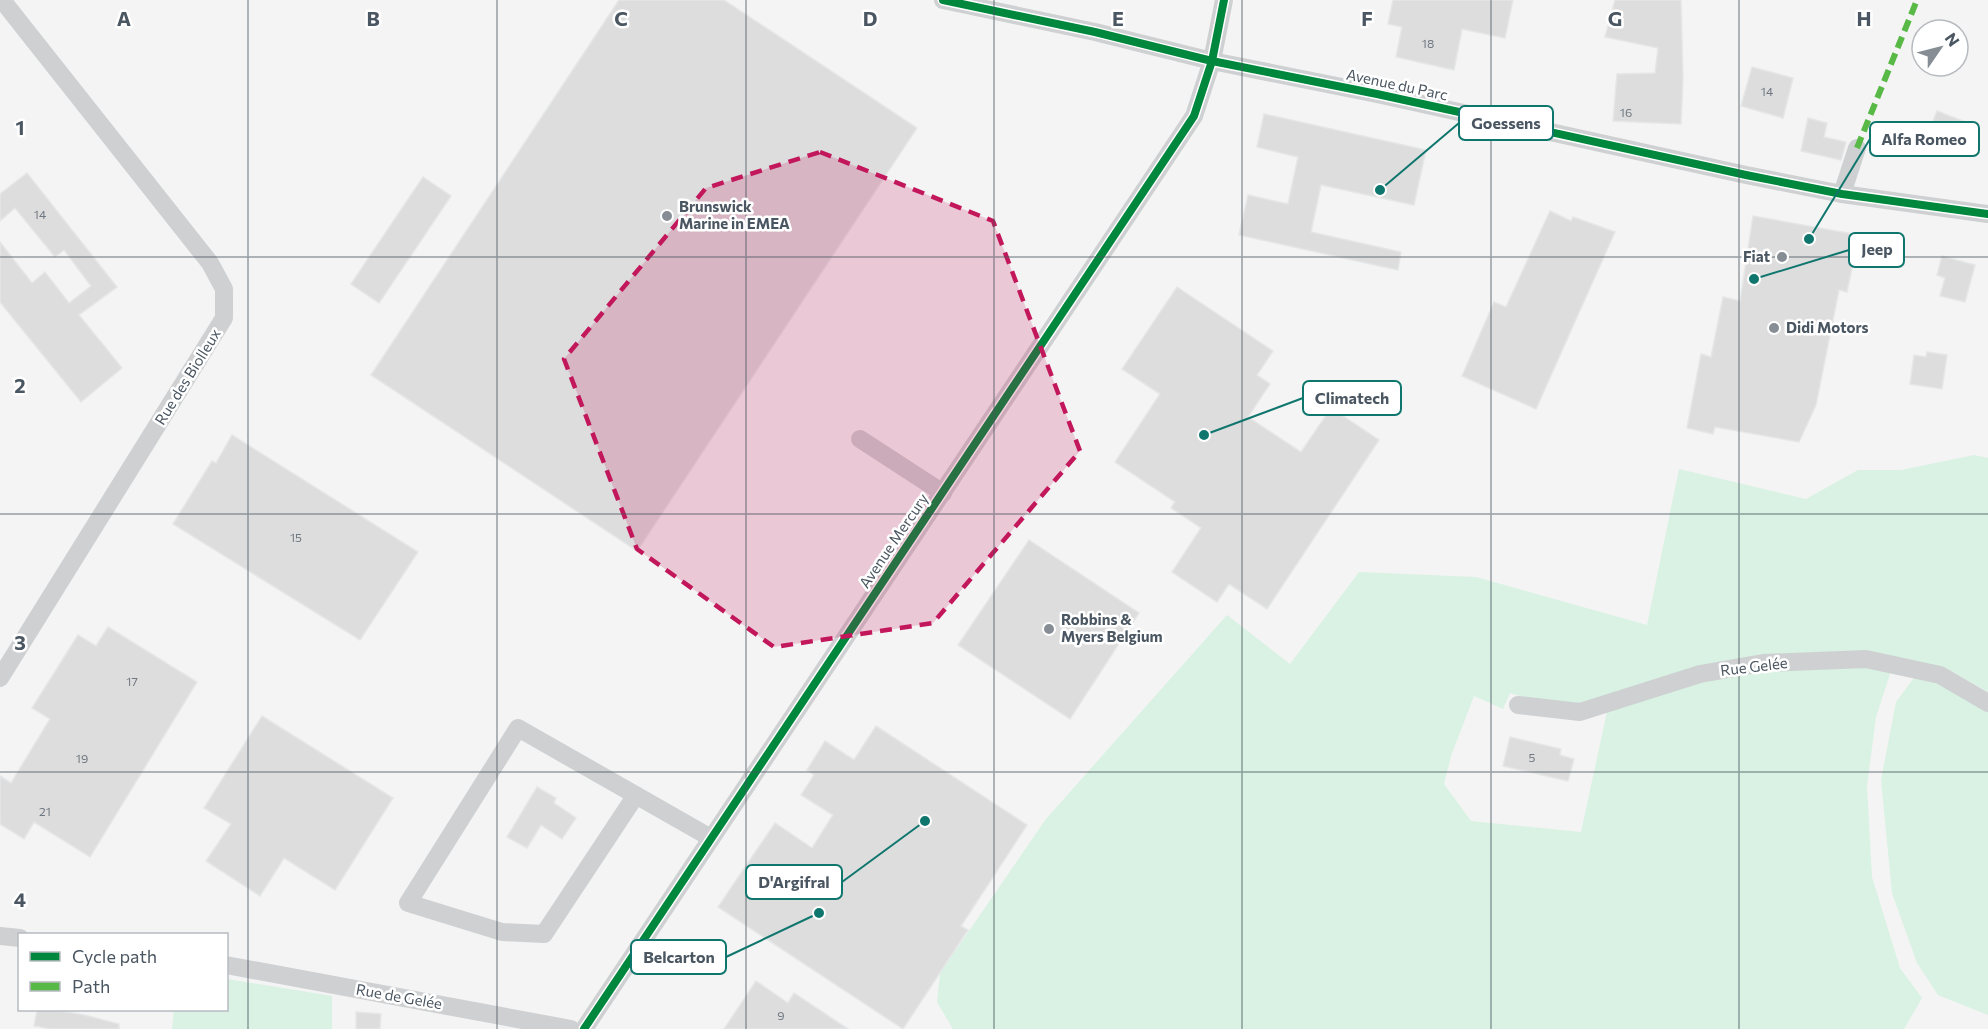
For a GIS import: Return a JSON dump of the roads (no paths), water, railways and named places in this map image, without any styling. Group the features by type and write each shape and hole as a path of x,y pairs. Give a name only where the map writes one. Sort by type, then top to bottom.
{"street":[{"name":"Rue des Biolleux","path":"0,678 224,318 224,289 210,263 2,0"},
{"name":"Avenue du Parc","path":"944,0 1095,32 1212,61 1377,94 1746,175 1842,194 1988,214"},
{"name":"Avenue Mercury","path":"584,1029 1194,117 1212,61 1224,0"},
{"path":"1842,194 1857,148"},
{"path":"860,439 943,493"},
{"name":"Rue Gelée","path":"1518,705 1580,712 1700,674 1763,663 1866,659 1940,675 1988,703"},
{"path":"636,795 544,934 502,932 408,903 518,728 636,795 711,838"},
{"path":"0,936 18,938"},
{"name":"Rue de Gelée","path":"228,965 571,1029"}],"place":[{"name":"Goessens","path":"1380,190"},
{"name":"Brunswick Marine in EMEA","path":"667,216"},
{"name":"Alfa Romeo","path":"1809,239"},
{"name":"Fiat","path":"1782,257"},
{"name":"Jeep","path":"1754,279"},
{"name":"Didi Motors","path":"1774,328"},
{"name":"Climatech","path":"1204,435"},
{"name":"Robbins & Myers Belgium","path":"1049,629"},
{"name":"D'Argifral","path":"925,821"},
{"name":"Belcarton","path":"819,913"}]}
